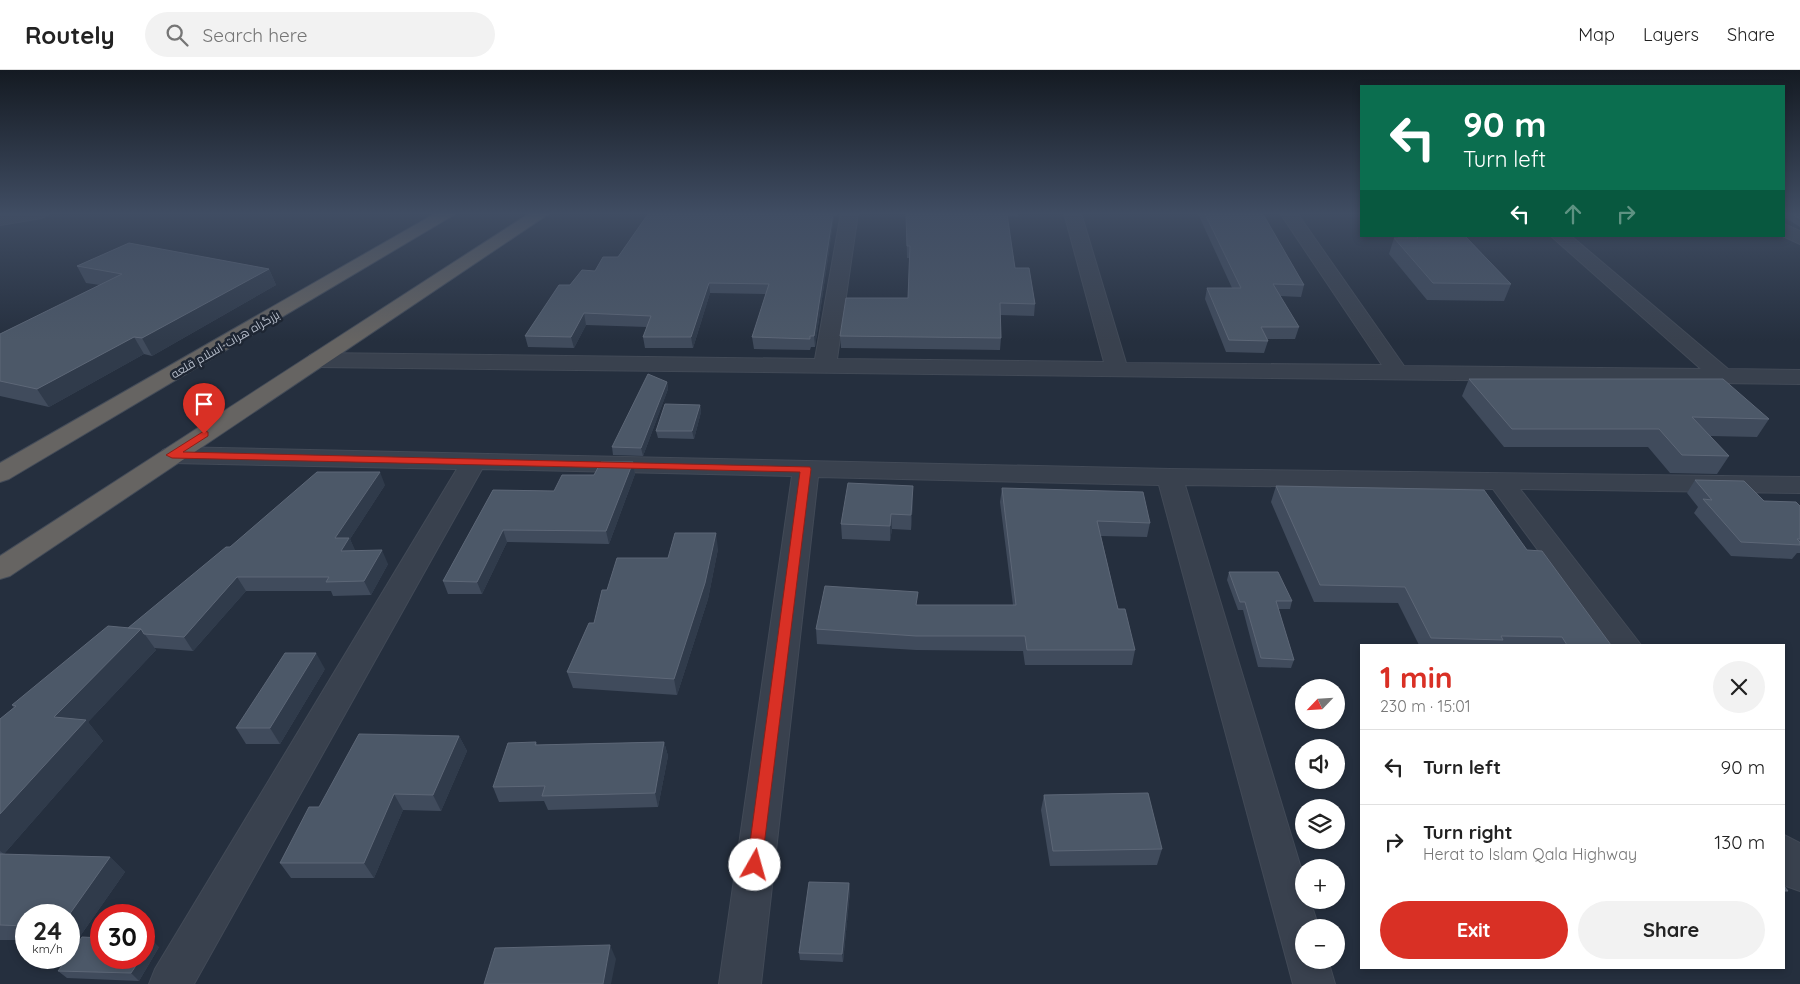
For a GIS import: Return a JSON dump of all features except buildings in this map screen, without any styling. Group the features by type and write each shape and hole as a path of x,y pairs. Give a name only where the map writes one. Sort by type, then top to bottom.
{"highway":[{"name":"بزرگراه هرات-اسلام قلعه","path":"0,474 377,256"},
{"path":"0,569 478,256"}],"street":[{"path":"825,366 843,256"},
{"path":"1084,256 1117,370"},
{"path":"1317,256 1398,373"},
{"path":"1583,256 1722,376"},
{"path":"318,360 1800,377"},
{"path":"172,455 1170,477 1800,485"},
{"path":"170,984 474,462"},
{"path":"740,984 806,469"},
{"path":"1170,477 1296,919"},
{"path":"1500,481 1624,644"},
{"path":"1785,853 1800,873"},
{"path":"1310,969 1314,984"}],"route":[{"path":"204,434 172,455 806,469 755,865"}]}
